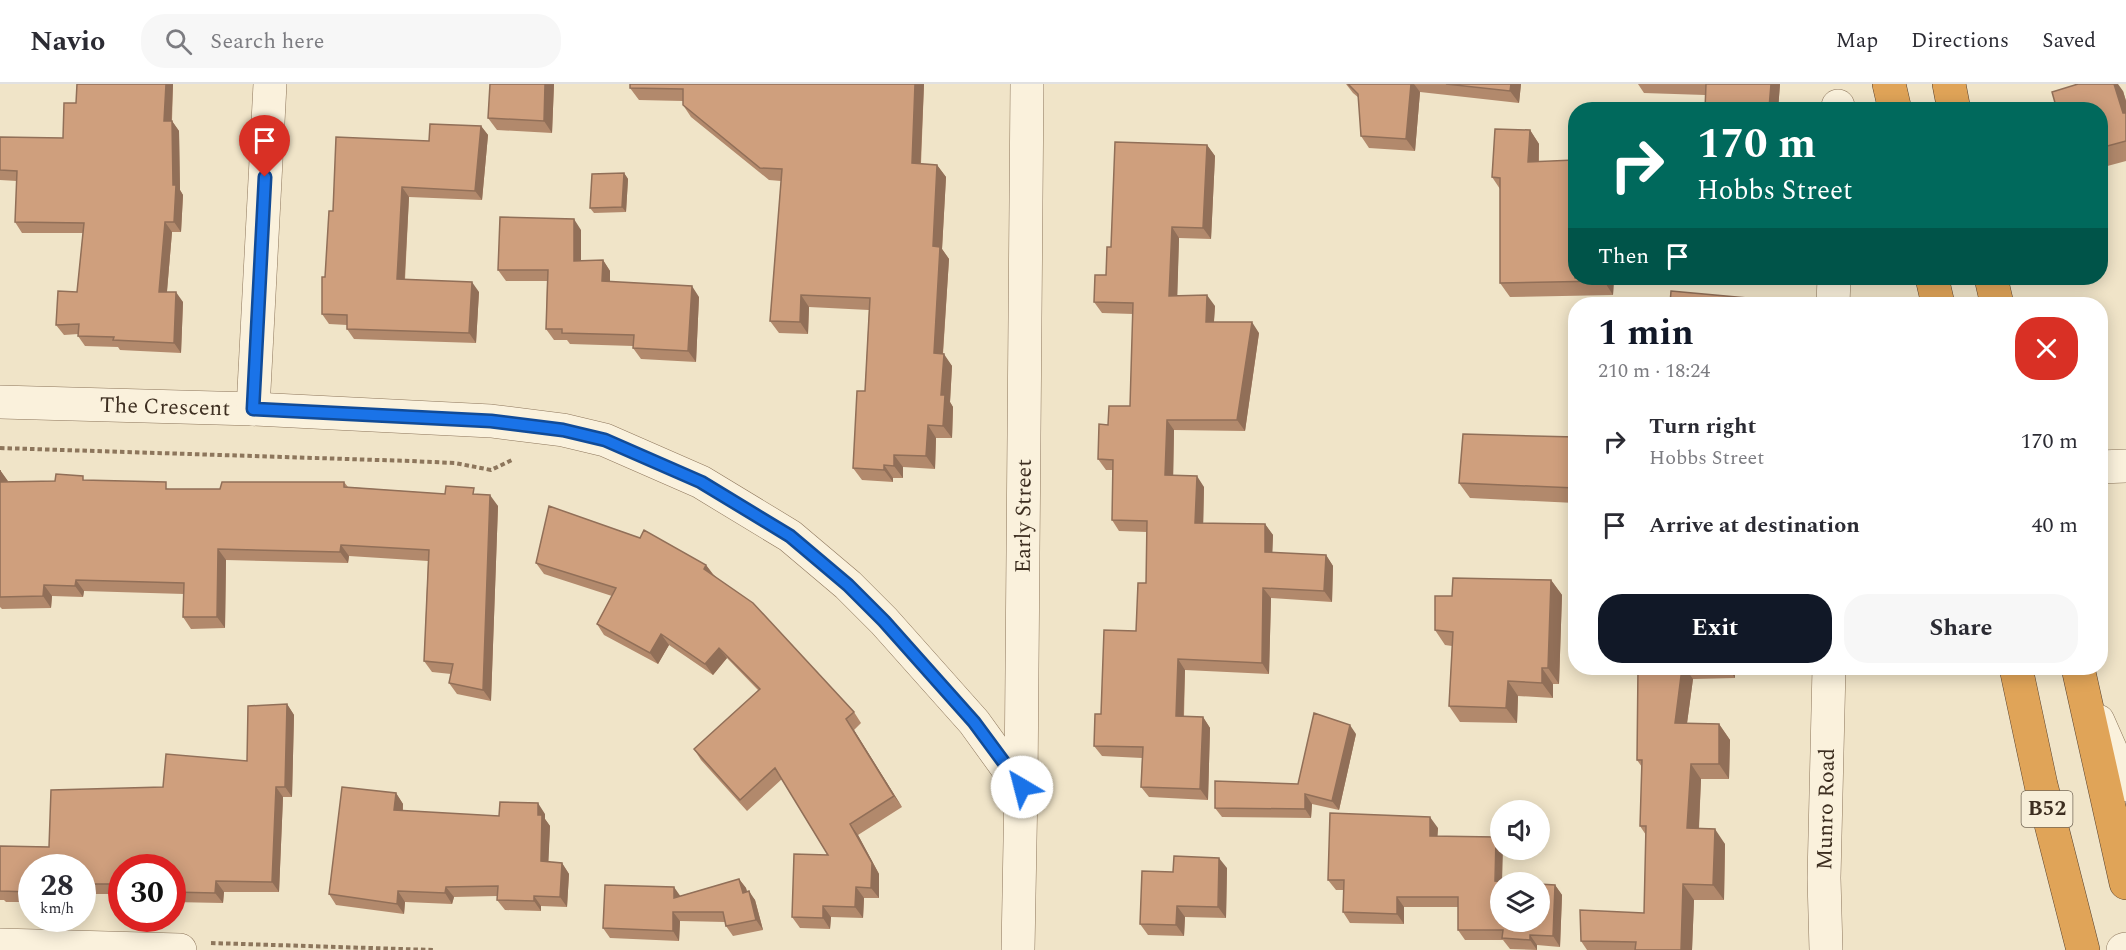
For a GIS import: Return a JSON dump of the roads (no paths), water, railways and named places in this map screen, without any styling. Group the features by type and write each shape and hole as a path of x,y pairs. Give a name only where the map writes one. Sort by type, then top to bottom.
{"highway":[{"path":"1949,84 1952,102"},
{"name":"B52","path":"2018,675 2041,784 2083,950"},
{"name":"B52","path":"2080,676 2126,883"}],"street":[{"path":"253,409 270,84"},
{"name":"Early Street","path":"1018,950 1022,787 1028,84"},
{"name":"The Crescent","path":"0,402 253,409 491,421 563,430 605,440 701,482 790,536 848,585 884,621 967,714 1022,787"},
{"path":"2108,467 2126,466"},
{"name":"Munro Road","path":"1826,950 1824,878 1829,675"},
{"path":"2080,676 2126,785"},
{"path":"0,945 180,950"}]}
